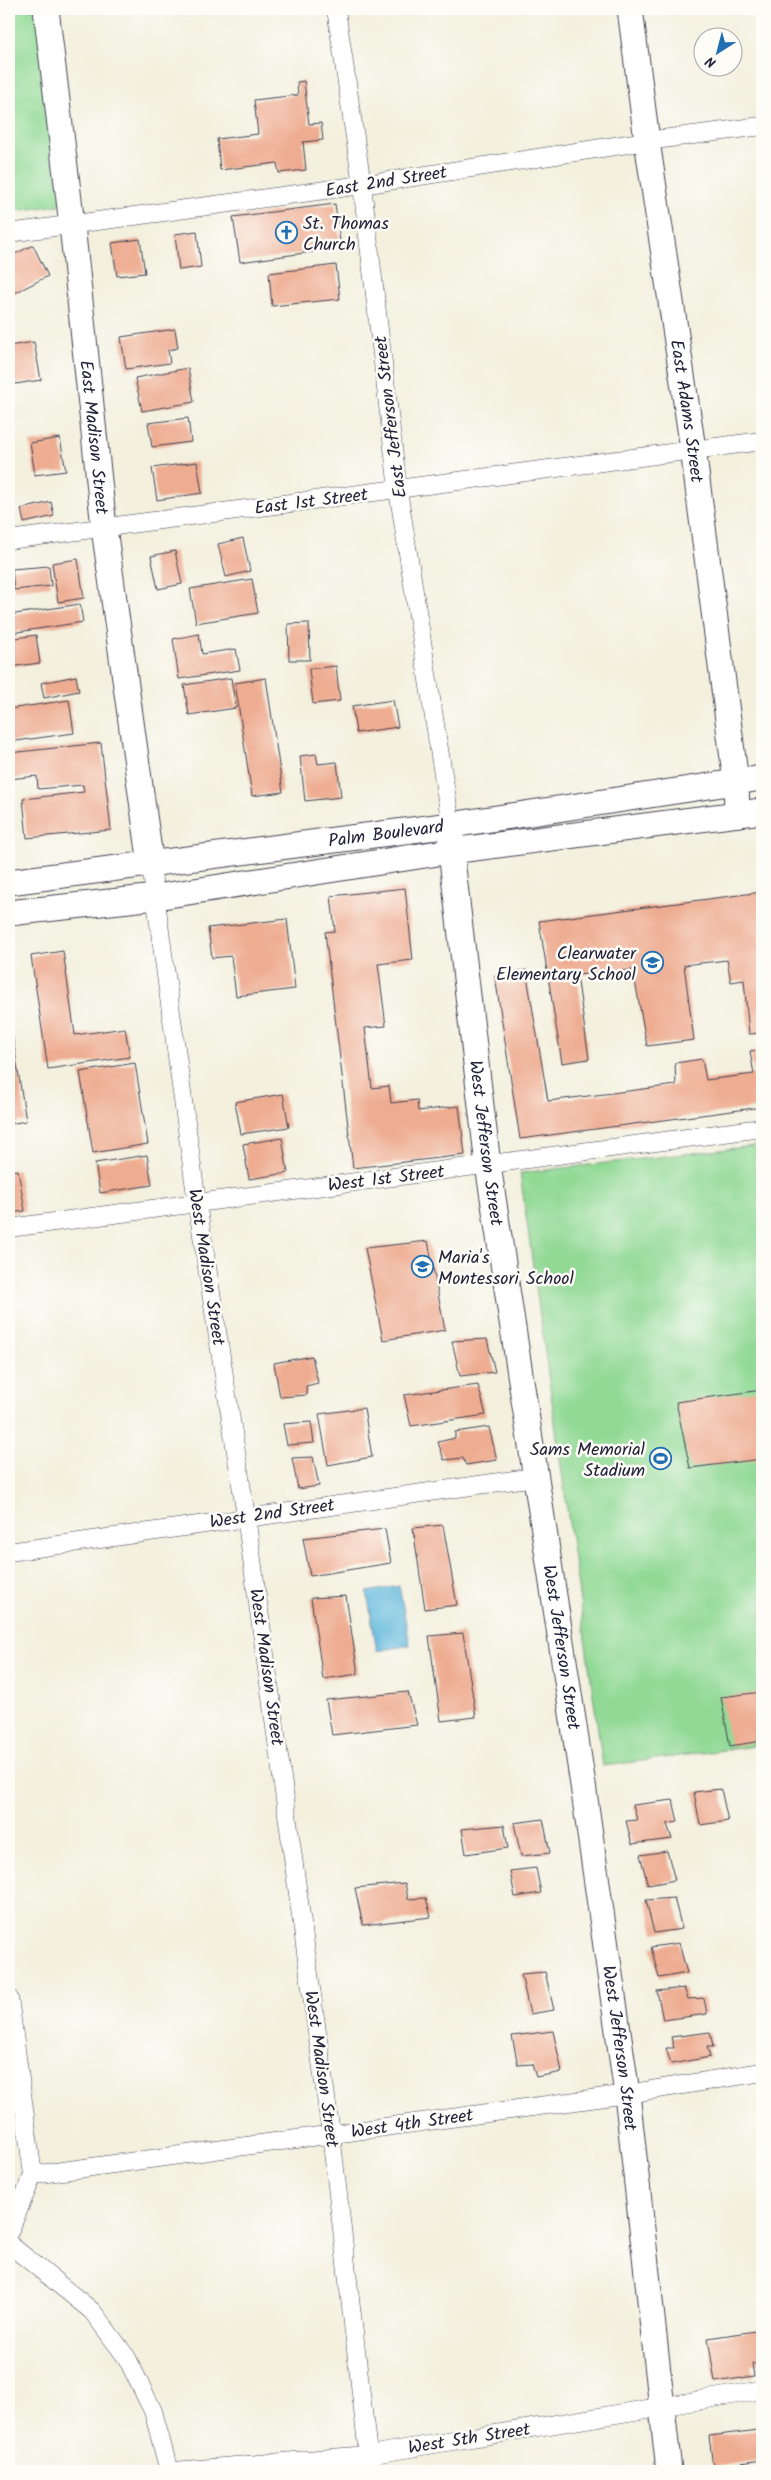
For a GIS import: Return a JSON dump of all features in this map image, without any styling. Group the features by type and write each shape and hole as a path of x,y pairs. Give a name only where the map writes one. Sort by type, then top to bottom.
{"street":[{"name":"East Madison Street","path":"46,9 72,224 104,528 151,865"},
{"name":"East Jefferson Street","path":"336,9 362,185 398,490 451,825"},
{"name":"East Adams Street","path":"630,9 647,141 693,450 736,782 737,814"},
{"name":"East 2nd Street","path":"9,233 362,185 647,141 762,126"},
{"name":"East 1st Street","path":"9,540 762,441"},
{"name":"Palm Boulevard","path":"9,882 451,825 762,778"},
{"name":"Palm Boulevard","path":"11,913 156,897 451,851 762,811"},
{"name":"West Jefferson Street","path":"451,825 451,851 488,1165 586,1804 627,2094 669,2471"},
{"name":"West Madison Street","path":"151,865 197,1203 246,1516 331,2134 369,2463"},
{"path":"9,882 11,913"},
{"name":"West 1st Street","path":"9,1228 762,1128"},
{"name":"West 2nd Street","path":"9,1552 246,1516 535,1477"},
{"path":"9,1998 33,2175 9,2232"},
{"name":"West 4th Street","path":"33,2175 627,2094 762,2072"},
{"path":"9,2244 92,2311 127,2358 153,2411 170,2471"},
{"name":"West 5th Street","path":"174,2471 369,2463 661,2406 762,2390"}],"green space":[{"path":"9,9 41,9 67,204 9,212"},
{"name":"Sams Memorial Stadium","path":"762,1145 762,1745 603,1766 520,1173"}],"water":[{"path":"399,1586 410,1645 377,1651 367,1592"}],"building":[{"path":"304,81 309,124 321,123 323,140 303,142 306,170 279,173 277,163 220,170 217,139 258,134 254,100 298,95 297,82"},
{"name":"St. Thomas Church","path":"335,204 341,248 240,262 233,217"},
{"path":"197,231 201,267 179,270 175,234"},
{"path":"140,239 145,273 117,276 112,243"},
{"path":"33,245 48,276 9,296 9,257"},
{"path":"336,265 340,299 272,306 269,273"},
{"path":"175,329 178,348 168,350 170,363 126,369 121,337"},
{"path":"34,342 41,380 9,385 9,346"},
{"path":"188,368 194,402 142,411 135,378"},
{"path":"188,418 191,442 152,447 148,423"},
{"path":"60,438 66,471 35,475 30,443"},
{"path":"197,462 202,493 157,500 152,468"},
{"path":"51,502 54,516 24,523 21,509"},
{"path":"243,538 250,571 226,577 218,544"},
{"path":"175,551 182,584 158,589 151,556"},
{"path":"78,559 84,598 58,602 52,563"},
{"path":"49,566 51,586 14,590 12,569"},
{"path":"252,579 258,613 196,623 190,589"},
{"path":"80,604 83,622 11,633 9,615"},
{"path":"309,623 310,660 289,660 288,624"},
{"path":"199,634 202,654 236,649 240,670 179,679 173,639"},
{"path":"36,635 40,663 9,667 9,639"},
{"path":"336,666 340,701 313,704 309,669"},
{"path":"76,676 79,691 44,698 41,683"},
{"path":"231,678 236,708 189,715 184,685"},
{"path":"266,678 283,792 252,796 235,683"},
{"path":"69,700 74,733 9,742 9,709"},
{"path":"393,700 398,727 356,733 352,706"},
{"path":"101,743 111,830 27,838 23,799 84,792 83,785 38,789 37,776 9,779 9,753"},
{"path":"316,754 318,764 337,762 341,797 305,801 300,756"},
{"path":"405,888 413,960 378,964 386,1026 365,1028 372,1088 389,1086 391,1103 417,1100 418,1111 459,1106 465,1155 353,1168 325,932 335,931 331,896"},
{"path":"762,892 762,1033 749,1034 744,980 731,982 727,960 684,965 694,1040 647,1046 633,970 577,975 589,1059 562,1063 539,921"},
{"path":"287,919 295,989 236,996 231,956 212,958 208,928"},
{"path":"63,951 75,1035 125,1028 130,1057 48,1069 31,956"},
{"path":"526,970 548,1101 676,1085 675,1063 702,1059 706,1080 754,1074 750,1051 762,1050 762,1107 520,1139 495,976"},
{"path":"9,1014 26,1121 9,1124"},
{"path":"135,1063 148,1144 93,1153 80,1072"},
{"path":"283,1094 289,1127 241,1134 235,1102"},
{"path":"282,1138 288,1173 249,1179 243,1144"},
{"path":"147,1155 152,1185 100,1193 95,1163"},
{"path":"18,1170 25,1211 9,1213 9,1171"},
{"path":"428,1241 445,1330 383,1340 365,1248"},
{"path":"487,1339 495,1372 460,1376 452,1341"},
{"path":"312,1356 318,1383 306,1386 307,1395 280,1397 274,1363"},
{"path":"478,1385 486,1415 411,1426 404,1395"},
{"path":"762,1390 762,1459 690,1468 676,1402"},
{"path":"364,1408 372,1457 328,1465 319,1414"},
{"path":"311,1422 314,1443 287,1445 283,1424"},
{"path":"489,1427 497,1460 466,1465 463,1458 444,1460 438,1442 455,1438 455,1432"},
{"path":"313,1457 319,1486 298,1489 292,1458"},
{"path":"443,1525 457,1605 425,1609 413,1528"},
{"path":"385,1529 391,1563 310,1576 303,1538"},
{"path":"346,1596 358,1674 323,1679 311,1598"},
{"path":"463,1633 476,1717 441,1721 429,1636"},
{"path":"408,1692 417,1725 332,1735 326,1700"},
{"path":"762,1692 762,1741 730,1746 721,1697"},
{"path":"721,1789 728,1821 700,1825 694,1792"},
{"path":"673,1800 678,1822 667,1824 672,1839 632,1844 626,1821 637,1820 633,1805"},
{"path":"543,1819 550,1853 521,1856 514,1823"},
{"path":"504,1825 508,1848 466,1854 462,1829"},
{"path":"667,1851 675,1880 648,1885 640,1855"},
{"path":"536,1868 541,1893 515,1897 510,1871"},
{"path":"405,1883 408,1899 426,1898 431,1917 363,1925 355,1888"},
{"path":"674,1898 682,1929 654,1933 646,1900"},
{"path":"679,1943 687,1973 659,1978 651,1947"},
{"path":"545,1972 554,2010 530,2014 521,1974"},
{"path":"684,1988 688,1999 704,1998 707,2014 663,2020 657,1991"},
{"path":"553,2031 562,2072 536,2077 532,2064 518,2065 512,2036"},
{"path":"710,2032 713,2047 707,2047 710,2057 671,2064 666,2048 674,2048 671,2037"},
{"path":"762,2330 762,2363 752,2364 754,2376 715,2382 708,2338"},
{"path":"759,2430 762,2460 713,2467 709,2436"}],"place":[{"name":"St. Thomas Church","path":"287,233"},
{"name":"Clearwater Elementary School","path":"652,963"},
{"name":"Maria's Montessori School","path":"422,1267"},
{"name":"Sams Memorial Stadium","path":"661,1459"}]}
